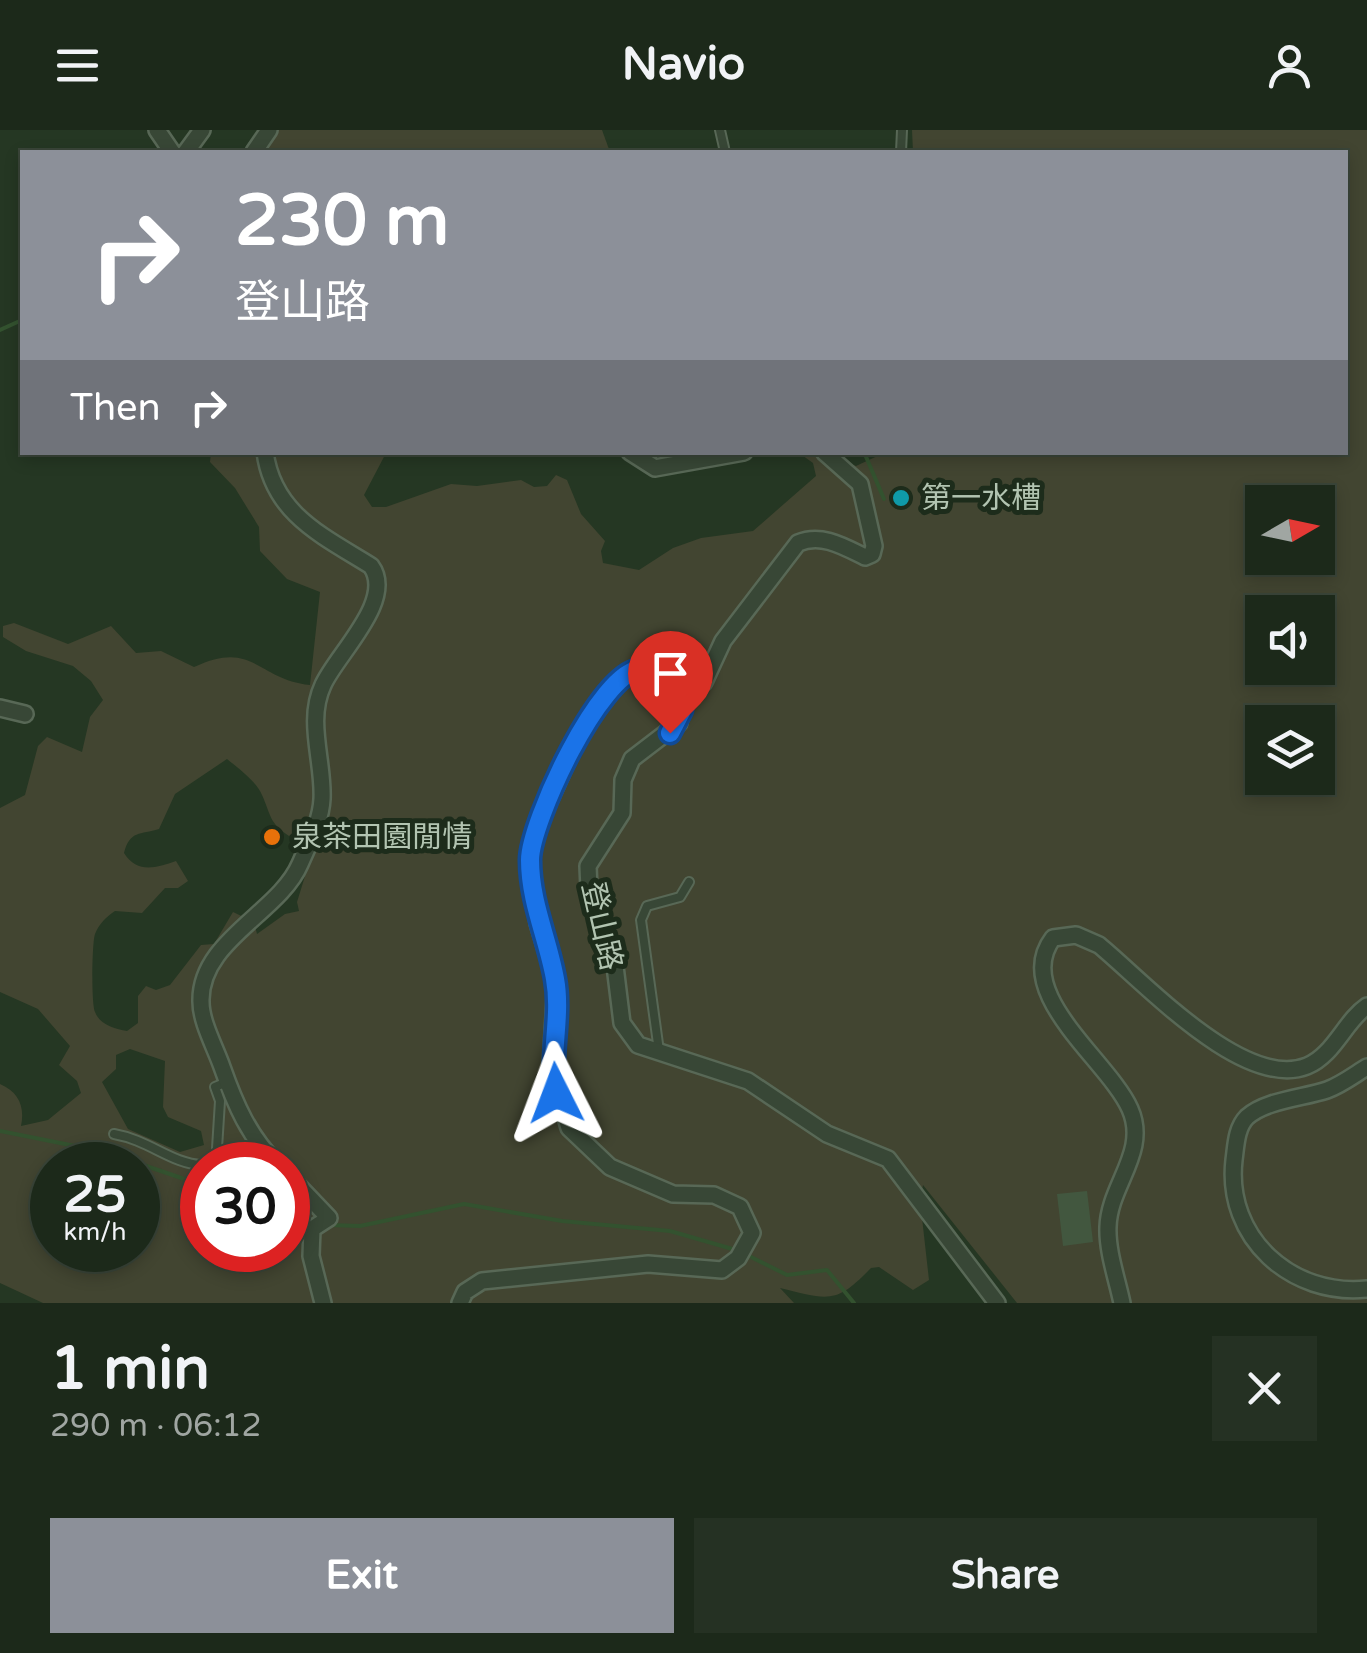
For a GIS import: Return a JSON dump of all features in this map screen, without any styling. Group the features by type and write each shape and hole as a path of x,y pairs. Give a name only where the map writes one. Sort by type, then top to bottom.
{"street":[{"path":"258,1142 246,1128 200,1006 202,984 228,944 290,888 322,798 316,710 323,684 348,652 378,591 378,576 371,566 301,522 282,502 268,473 265,455"},
{"path":"635,455 656,468 728,455"},
{"path":"676,682 704,682 723,641 798,543 809,538 828,540 865,556 872,554 874,546 860,484 827,455"},
{"name":"登山路","path":"460,1303 465,1292 482,1281 648,1264 706,1272 722,1270 741,1253 752,1233 740,1206 714,1195 673,1194 644,1184 610,1166 585,1146 569,1128 551,1067 556,982 538,923 530,856 540,822 585,722 622,677 640,668 676,682 682,699 679,723 632,758 622,780 622,812 588,866 589,889 614,958 622,1023 638,1045 659,1056 748,1081 827,1134 888,1159 998,1303"},
{"path":"0,708 25,714"},
{"path":"1122,1303 1108,1228 1131,1160 1134,1120 1110,1078 1052,1001 1042,952 1053,938 1076,935 1099,944 1215,1043 1240,1058 1284,1070 1306,1067 1320,1058 1367,1006"},
{"path":"1367,1067 1330,1088 1247,1117 1237,1134 1231,1182 1241,1217 1259,1248 1277,1265 1297,1280 1322,1287 1367,1290"},
{"path":"310,1198 329,1218 312,1229 312,1256 323,1303"}],"lane":[{"path":"659,1056 641,920 647,906 680,898 689,882"},
{"path":"217,1142 220,1101 215,1087 227,1082"},
{"path":"114,1134 143,1139 180,1162"}],"green space":[{"path":"260,130 602,130 609,150 247,150"},
{"path":"912,130 1367,130 1367,1303 1017,1303 923,1185 920,1200 929,1280 913,1290 879,1267 871,1268 850,1288 832,1296 780,1288 794,1303 43,1303 0,1283 0,1084 19,1101 21,1126 48,1120 81,1093 77,1081 59,1065 70,1046 38,1009 0,992 0,808 25,795 38,746 47,737 82,752 90,717 103,700 91,681 73,666 26,651 3,637 3,626 14,623 68,644 111,626 136,653 161,651 194,667 214,659 243,659 278,676 310,685 320,592 287,579 260,551 259,527 235,488 210,462 211,455 385,455 364,495 372,507 386,507 451,484 477,486 521,480 534,487 547,486 556,475 567,480 581,514 605,541 601,551 603,563 639,570 673,548 701,538 753,531 816,476 813,463 802,455 842,455 843,461 856,466 880,455 1348,455 1348,150 913,150","holes":["227,759 256,785 278,827 289,836 301,830 313,831 315,844 297,902 299,911 285,914 257,934 254,922 233,912 214,944 201,945 170,985 156,990 146,986 138,996 138,1023 127,1031 113,1028 95,1012 95,934 115,911 142,913 165,888 178,888 188,881 176,861 141,867 129,860 124,853 126,846 133,837 159,829 175,794"]}],"building":[{"path":"1087,1191 1093,1242 1063,1246 1057,1194"}],"waterway":[{"path":"0,330 20,321"},
{"path":"865,455 884,499"},
{"path":"0,1131 105,1152 180,1178"},
{"path":"328,1225 360,1226 464,1204 562,1221 670,1231 736,1250"},
{"path":"745,1254 787,1275 827,1270 854,1303"}],"place":[{"name":"第一水槽","path":"901,498"},
{"name":"泉茶田園閒情","path":"272,837"}],"route":[{"path":"556,1093 551,1067 556,982 538,923 530,856 540,822 585,722 622,677 640,668 676,682 682,710 679,723 670,733"}]}
